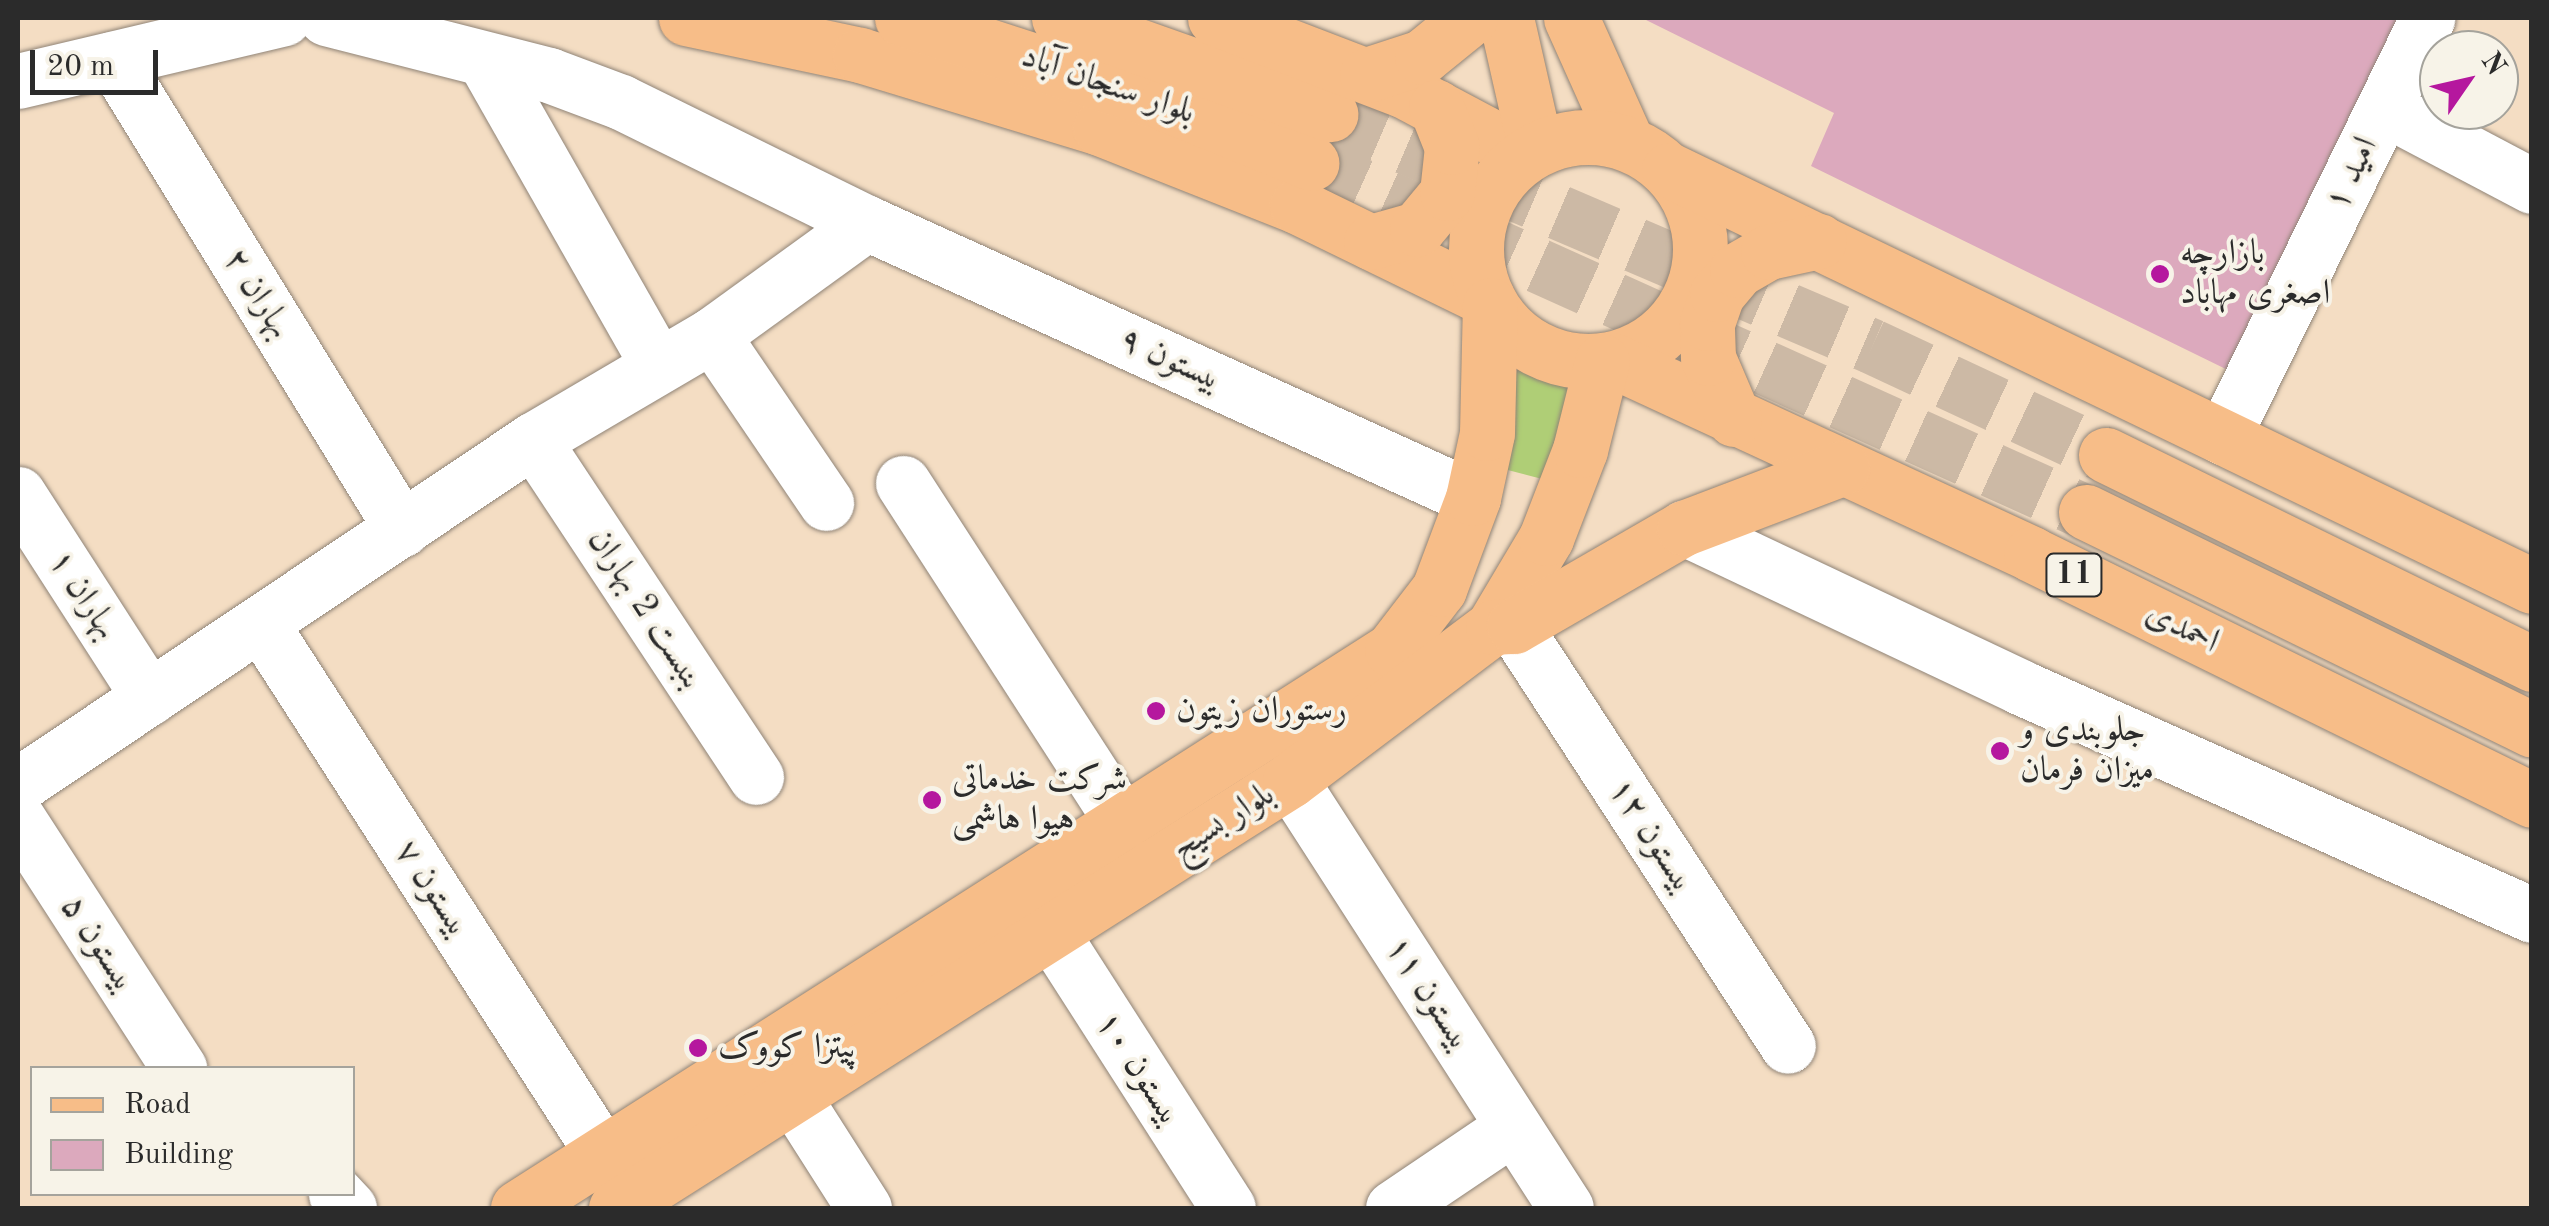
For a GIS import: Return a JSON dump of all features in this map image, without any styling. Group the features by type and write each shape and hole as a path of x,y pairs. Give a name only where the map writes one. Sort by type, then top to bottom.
{"main road":[{"path":"686,18 860,55 1100,128 1371,242 1489,302"},
{"name":"بلوار سنجان آباد","path":"902,18 1166,104 1336,118"},
{"name":"بلوار سنجان آباد","path":"1059,18 1336,118"},
{"path":"1214,18 1336,118 1436,107 1531,153"},
{"path":"1336,118 1470,18"},
{"path":"1506,18 1531,153"},
{"path":"1504,626 1546,538 1580,450 1607,361 1666,332 1687,304 1699,270 1700,234 1690,200 1648,157 1571,18"},
{"path":"1371,242 1418,228 1447,194 1452,147 1436,107"},
{"path":"1489,302 1475,240 1483,207 1531,153 1575,137 1648,157 2532,586"},
{"path":"1734,419 1708,358 1706,324 1717,294 1737,270 1768,252 1819,241"},
{"name":"11","path":"1489,302 1537,350 1607,361"},
{"name":"بلوار بسیج","path":"518,1208 1392,650 1439,589 1473,498 1487,434 1489,302"},
{"name":"احمدی","path":"1607,361 1842,468 2532,800"},
{"path":"2106,455 2532,664"},
{"name":"بلوار بسیج","path":"616,1208 1049,929 1290,780 1504,626 1684,528 1842,468"},
{"path":"1473,498 1546,538"},
{"path":"2086,512 2532,730"}],"street":[{"path":"18,81 284,18"},
{"name":"بیستون ۹","path":"326,18 621,102 867,223 1473,498"},
{"name":"امید ۱","path":"2222,437 2427,18"},
{"name":"بهاران ۲","path":"112,59 402,529"},
{"path":"485,61 658,366"},
{"path":"2384,108 2532,186"},
{"path":"18,784 533,440 712,335 867,223"},
{"path":"712,335 826,503"},
{"name":"بنبست 2 بهاران","path":"533,440 756,778"},
{"path":"903,483 1122,822"},
{"name":"بهاران ۱","path":"18,494 149,696"},
{"path":"1684,528 2020,687 2532,915"},
{"name":"بیستون ۷","path":"260,624 604,1154"},
{"name":"بیستون ۱۲","path":"1504,626 1788,1046"},
{"name":"بیستون ۱۱","path":"1290,780 1566,1208"},
{"name":"بیستون ۵","path":"18,819 178,1066"},
{"name":"بیستون ۱۰","path":"1049,929 1228,1208"},
{"path":"792,1095 864,1208"},
{"path":"1393,1208 1513,1126"}],"green space":[{"path":"1517,368 1575,386 1546,480 1500,468"}],"building":[{"name":"بازارچه اصغری مهاباد","path":"1642,18 2412,18 2238,375 1811,166 1834,113"}],"tunnel":[{"path":"1330,114 1872,346 2106,455"},
{"path":"1311,163 2086,512"}],"place":[{"name":"بازارچه اصغری مهاباد","path":"2160,274"},
{"name":"رستوران زیتون","path":"1156,711"},
{"name":"جلوبندی و میزان فرمان","path":"2000,751"},
{"name":"شرکت خدماتی هیوا هاشمی","path":"932,800"},
{"name":"پیتزا کووک","path":"698,1048"}]}
